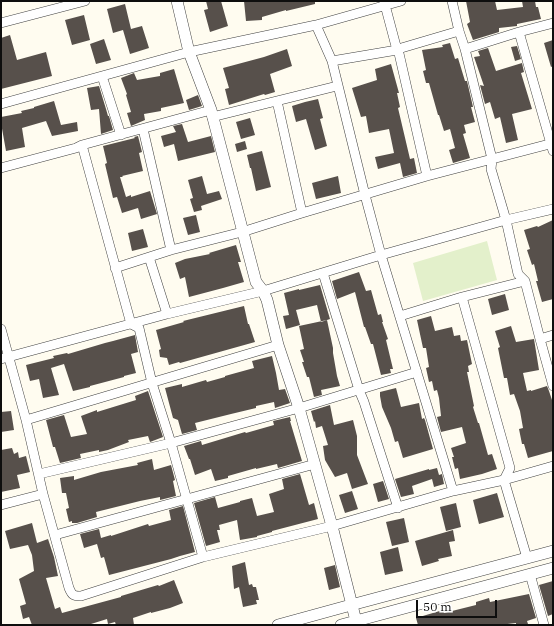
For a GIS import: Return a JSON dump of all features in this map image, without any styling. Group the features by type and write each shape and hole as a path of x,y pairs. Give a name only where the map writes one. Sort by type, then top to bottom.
{"street":[{"path":"1,23 85,1"},
{"path":"177,1 190,52 212,114 256,282 267,300 278,346 316,464 356,623"},
{"path":"1,104 190,52 316,26 384,3 401,1"},
{"path":"452,1 492,159 491,168 506,220 518,274 525,281 553,386"},
{"path":"384,3 397,49 427,176"},
{"path":"465,48 553,23"},
{"path":"316,26 332,61 337,86 381,255 453,492"},
{"path":"332,61 397,49 459,31"},
{"path":"115,268 171,250 242,232 427,176 492,159 552,146 519,32"},
{"path":"102,76 121,135"},
{"path":"1,168 143,129 277,101 337,86"},
{"path":"277,101 302,213"},
{"path":"143,129 171,250"},
{"path":"82,145 131,324 139,328 152,383 171,443 203,557"},
{"path":"5,358 167,314 262,291 381,255 506,220 553,209"},
{"path":"149,257 167,314"},
{"path":"323,273 359,390 398,508"},
{"path":"400,316 462,297 525,281"},
{"path":"462,297 510,468 504,480 527,558"},
{"path":"1,329 5,358 26,420 43,494 69,588 75,596 81,596 203,557 332,526 553,466"},
{"path":"540,339 553,335"},
{"path":"26,420 278,346"},
{"path":"39,474 171,443 299,408 417,372"},
{"path":"55,536 316,464"},
{"path":"1,505 43,494"},
{"path":"278,625 351,604 553,551"},
{"path":"342,625 356,623 553,568"},
{"path":"530,574 544,625"}],"green space":[{"path":"487,241 497,280 423,301 413,263"}],"building":[{"path":"206,1 221,1 228,26 210,32 204,10 208,9"},
{"path":"244,1 315,1 315,4 262,17 262,20 246,21"},
{"path":"466,1 495,1 497,10 523,7 522,1 535,1 541,19 517,24 517,26 499,28 499,32 473,40 467,24 470,22"},
{"path":"125,4 131,29 142,26 149,48 130,54 123,30 113,33 107,9"},
{"path":"84,15 90,40 72,45 65,20"},
{"path":"10,35 17,60 46,52 52,76 1,89 1,38"},
{"path":"104,39 111,60 96,64 90,44"},
{"path":"553,40 553,66 551,67 544,43"},
{"path":"450,43 455,59 458,58 465,81 467,81 475,122 464,125 466,133 463,134 470,158 453,163 449,150 455,148 450,129 444,131 429,83 426,83 423,71 426,70 422,50 443,47 442,45"},
{"path":"517,46 521,59 515,61 511,47"},
{"path":"488,48 496,71 522,63 524,72 521,73 532,109 512,114 518,140 506,143 500,117 495,119 490,102 485,104 480,85 484,86 474,57 480,56 478,51"},
{"path":"287,49 292,66 270,74 275,92 229,105 225,89 229,88 223,68"},
{"path":"391,64 399,93 397,93 400,107 398,108 410,159 414,158 417,173 403,177 400,163 378,169 375,157 394,153 389,129 369,133 366,116 361,117 352,88 377,80 375,69"},
{"path":"174,69 184,103 161,108 161,111 144,114 145,120 131,126 127,113 131,112 127,94 121,78 134,73 137,80 160,76 160,73"},
{"path":"99,86 113,130 101,134 99,109 91,110 87,88"},
{"path":"198,95 202,106 189,110 186,100"},
{"path":"318,99 323,118 320,119 327,146 315,150 306,119 296,122 292,106"},
{"path":"54,101 61,125 77,122 78,131 52,136 46,121 22,128 25,147 6,151 1,117 22,113 21,111"},
{"path":"250,118 255,135 241,139 236,122"},
{"path":"182,124 188,142 211,136 215,152 178,161 174,144 164,147 161,136 176,132 173,126"},
{"path":"138,136 142,152 139,153 143,171 120,177 126,197 131,195 131,197 150,191 157,214 141,219 138,208 122,213 117,197 113,198 105,164 107,163 103,146"},
{"path":"245,141 247,149 237,152 235,144"},
{"path":"262,151 271,187 256,191 247,155"},
{"path":"202,176 207,194 219,191 222,199 201,206 202,210 194,212 190,199 193,198 188,180"},
{"path":"338,176 341,193 316,199 312,183"},
{"path":"196,215 200,232 188,235 183,218"},
{"path":"553,220 553,299 542,302 536,281 538,281 534,264 532,265 527,250 530,249 524,230 538,227"},
{"path":"143,229 148,247 132,251 128,233"},
{"path":"236,245 241,262 238,262 244,282 189,297 185,277 180,279 175,263 185,259 210,254 209,253"},
{"path":"359,272 366,291 371,290 378,315 381,314 388,339 386,340 393,369 390,369 391,373 381,375 373,344 371,344 364,327 355,292 337,299 332,281"},
{"path":"320,285 330,319 321,322 317,305 296,310 300,325 286,329 283,316 289,315 284,293"},
{"path":"505,294 509,310 492,315 488,299"},
{"path":"244,306 248,324 255,342 169,365 167,358 160,357 159,350 161,349 156,330 184,322 183,321"},
{"path":"431,316 435,331 452,327 454,336 460,335 461,341 467,340 472,364 468,366 469,372 467,372 473,407 488,455 492,454 497,469 460,479 458,468 455,469 452,457 454,457 451,448 466,443 462,427 441,432 437,417 441,416 439,398 437,390 434,391 432,381 429,382 426,368 429,367 426,348 423,348 417,320"},
{"path":"327,320 340,386 321,390 322,395 314,397 309,377 307,377 302,362 304,362 300,350 304,349 299,326"},
{"path":"511,326 516,342 534,339 539,370 523,373 527,391 547,386 553,403 553,451 528,458 524,444 522,444 519,429 523,428 520,411 514,394 510,395 507,378 504,378 498,348 500,347 495,331"},
{"path":"135,335 138,352 131,354 136,373 73,391 64,364 51,368 59,395 43,398 39,379 30,381 26,365 54,358 53,356 68,354"},
{"path":"272,356 279,390 285,389 290,403 275,408 274,402 195,423 197,430 182,434 178,420 173,418 165,388 182,384 182,387 206,380 207,382 225,377 254,368 252,361"},
{"path":"396,388 401,407 419,403 422,419 424,418 425,420 433,449 403,458 398,441 395,442 382,407 380,396 380,392"},
{"path":"148,391 163,437 150,442 148,436 128,440 129,442 108,450 99,452 99,450 80,454 81,458 60,463 55,447 53,447 46,420 64,415 71,437 87,434 81,416 97,410 97,412 136,400 135,396"},
{"path":"330,405 334,425 353,420 357,436 357,455 368,484 352,489 347,473 335,477 325,460 323,446 328,445 322,426 316,428 311,411"},
{"path":"11,411 14,430 1,432 1,412"},
{"path":"290,417 302,461 278,468 277,464 256,468 215,481 211,469 195,475 184,446 201,441 202,445 245,432 246,433 274,425 273,421"},
{"path":"12,448 14,454 18,452 19,458 26,456 30,472 17,475 20,488 1,492 1,450"},
{"path":"152,459 154,470 171,465 175,480 173,481 176,496 160,500 160,497 140,501 96,512 97,517 77,523 72,523 72,521 69,522 66,509 69,508 66,493 62,493 60,478 74,476 74,480 101,472 138,465 137,463"},
{"path":"437,468 439,475 442,474 444,484 434,487 432,479 412,486 414,494 401,497 395,479"},
{"path":"300,474 309,505 314,503 318,519 272,531 257,537 240,540 237,520 219,525 220,530 217,530 220,542 206,546 194,503 215,497 218,508 252,498 257,516 274,512 269,494 284,489 282,479"},
{"path":"383,481 389,499 378,502 373,484"},
{"path":"352,491 358,509 345,513 339,495"},
{"path":"497,493 504,517 479,524 473,500"},
{"path":"456,503 461,527 446,531 440,507"},
{"path":"183,506 195,552 109,575 104,557 101,558 97,544 84,548 80,534 99,529 101,538 148,524 149,526 171,520 169,510"},
{"path":"404,518 409,542 392,546 386,522"},
{"path":"32,523 37,543 48,539 54,557 58,576 46,578 55,609 60,607 62,613 158,585 159,586 174,580 183,603 133,618 134,625 116,625 115,622 108,624 107,619 91,625 32,625 29,617 23,619 20,606 26,604 19,579 34,571 32,555 28,545 10,549 5,531"},
{"path":"453,530 455,541 449,542 452,556 438,559 439,561 422,566 415,541"},
{"path":"398,547 403,571 385,575 380,552"},
{"path":"245,562 249,585 252,584 253,587 256,587 259,600 256,600 257,604 243,607 239,587 234,589 232,566"},
{"path":"335,565 340,587 329,590 324,568"},
{"path":"553,581 553,614 548,616 539,585"},
{"path":"529,594 536,618 527,621 528,624 418,625 416,618 443,610 444,613 476,605 476,602 489,598 490,602"}]}
